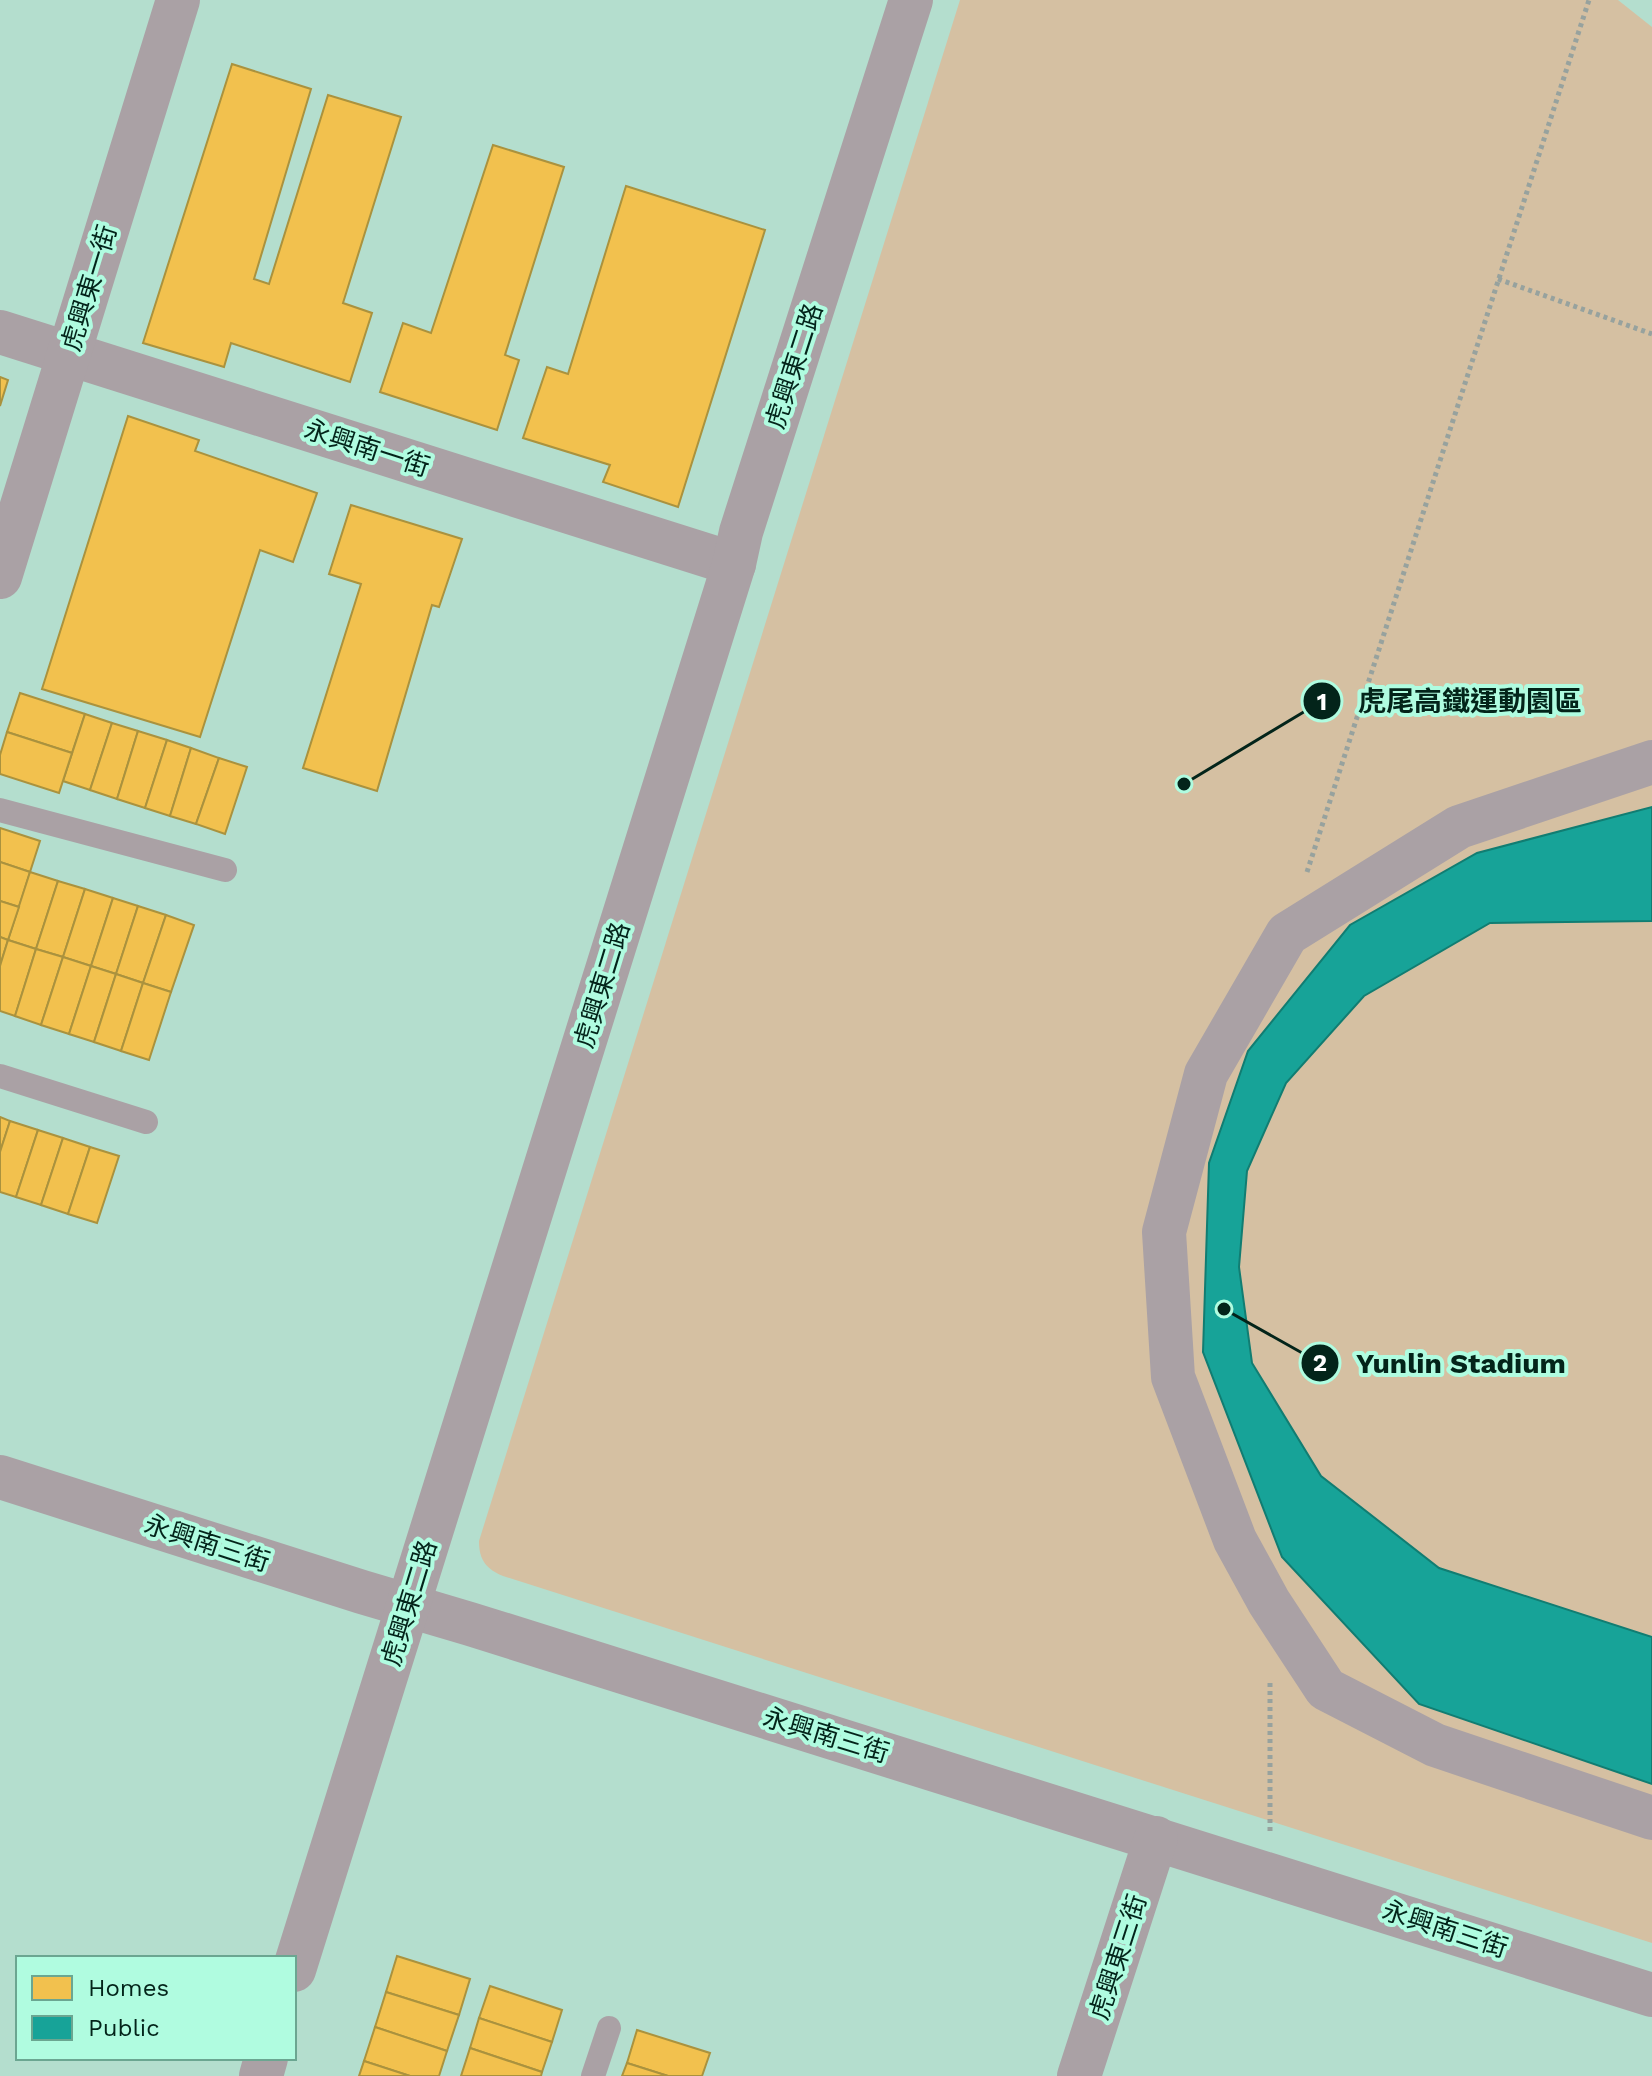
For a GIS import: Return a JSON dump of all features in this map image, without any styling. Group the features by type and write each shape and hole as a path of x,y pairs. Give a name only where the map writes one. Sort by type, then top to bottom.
{"street":[{"name":"虎興東一街","path":"0,577 178,0"},
{"name":"虎興東二路","path":"296,1964 734,564 741,532 911,0"},
{"name":"永興南一街","path":"0,332 734,564"},
{"path":"1652,762 1459,827 1287,934 1206,1074 1164,1232 1173,1377 1235,1540 1269,1602 1326,1689 1435,1745 1652,1818"},
{"name":"永興南三街","path":"0,1477 1652,1995"},
{"name":"虎興東三街","path":"1079,2076 1156,1838"}],"lane":[{"path":"0,810 225,870"},
{"path":"0,1076 146,1122"},
{"path":"593,2076 609,2028"}],"path":[{"path":"1306,874 1589,0"},
{"path":"1498,279 1652,334"},
{"path":"1270,1680 1270,1835"}],"shaded area":[{"path":"960,0 1618,0 1652,27 1652,1943 503,1576 488,1567 480,1554 479,1541"}],"building: Homes":[{"path":"232,64 311,89 254,279 269,284 328,95 401,117 343,303 372,313 350,382 231,343 224,367 143,343"},
{"path":"493,145 564,167 505,355 519,360 497,430 380,392 403,323 431,333"},
{"path":"626,186 765,230 678,507 603,482 610,465 523,438 547,367 568,374"},
{"path":"0,377 8,380 0,406"},
{"path":"128,416 199,440 195,451 317,493 293,562 260,550 200,737 42,689"},
{"path":"351,505 462,539 439,607 432,605 377,791 303,768 361,584 329,574"},
{"path":"20,693 85,714 72,753 7,732"},
{"path":"85,714 112,723 90,790 63,781"},
{"path":"112,723 138,731 117,799 90,790"},
{"path":"138,731 167,740 145,808 117,799"},
{"path":"7,732 72,753 59,793 0,774 0,755"},
{"path":"167,740 191,748 170,816 145,808"},
{"path":"191,748 219,758 196,824 170,816"},
{"path":"219,758 247,767 225,834 196,824"},
{"path":"0,828 40,841 30,872 0,862"},
{"path":"0,862 30,872 19,907 0,901"},
{"path":"30,872 58,881 36,949 8,940"},
{"path":"58,881 85,889 63,957 36,949"},
{"path":"85,889 113,898 91,966 63,957"},
{"path":"113,898 138,906 116,974 91,966"},
{"path":"0,901 19,907 8,940 0,937"},
{"path":"138,906 166,915 143,983 116,974"},
{"path":"166,915 194,925 171,992 143,983"},
{"path":"0,937 8,940 0,966"},
{"path":"8,940 36,949 15,1016 0,1011 0,966"},
{"path":"36,949 63,957 41,1025 15,1016"},
{"path":"63,957 91,966 69,1034 41,1025"},
{"path":"91,966 116,974 94,1042 69,1034"},
{"path":"116,974 143,983 121,1051 94,1042"},
{"path":"143,983 171,992 149,1060 121,1051"},
{"path":"0,1117 10,1121 0,1152"},
{"path":"10,1121 38,1130 16,1197 0,1192 0,1152"},
{"path":"38,1130 63,1138 41,1205 16,1197"},
{"path":"63,1138 90,1147 68,1214 41,1205"},
{"path":"90,1147 119,1156 97,1223 68,1214"},
{"path":"397,1956 470,1979 459,2015 386,1992"},
{"path":"490,1986 562,2010 552,2042 479,2018"},
{"path":"386,1992 459,2015 447,2051 375,2027"},
{"path":"479,2018 552,2042 542,2072 470,2048"},
{"path":"375,2027 447,2051 439,2076 410,2076 364,2061"},
{"path":"637,2030 710,2053 702,2076 668,2076 627,2063"},
{"path":"470,2048 542,2072 541,2076 461,2076"},
{"path":"364,2061 410,2076 359,2076"},
{"path":"627,2063 668,2076 622,2076"}],"building: Public":[{"path":"1652,807 1652,921 1490,923 1364,996 1286,1083 1247,1171 1239,1267 1252,1363 1321,1476 1439,1568 1652,1637 1652,1784 1419,1704 1282,1557 1203,1352 1209,1163 1248,1051 1350,925 1477,853"}],"place":[{"name":"虎尾高鐵運動園區","path":"1184,784"},
{"name":"Yunlin Stadium","path":"1224,1309"}]}
